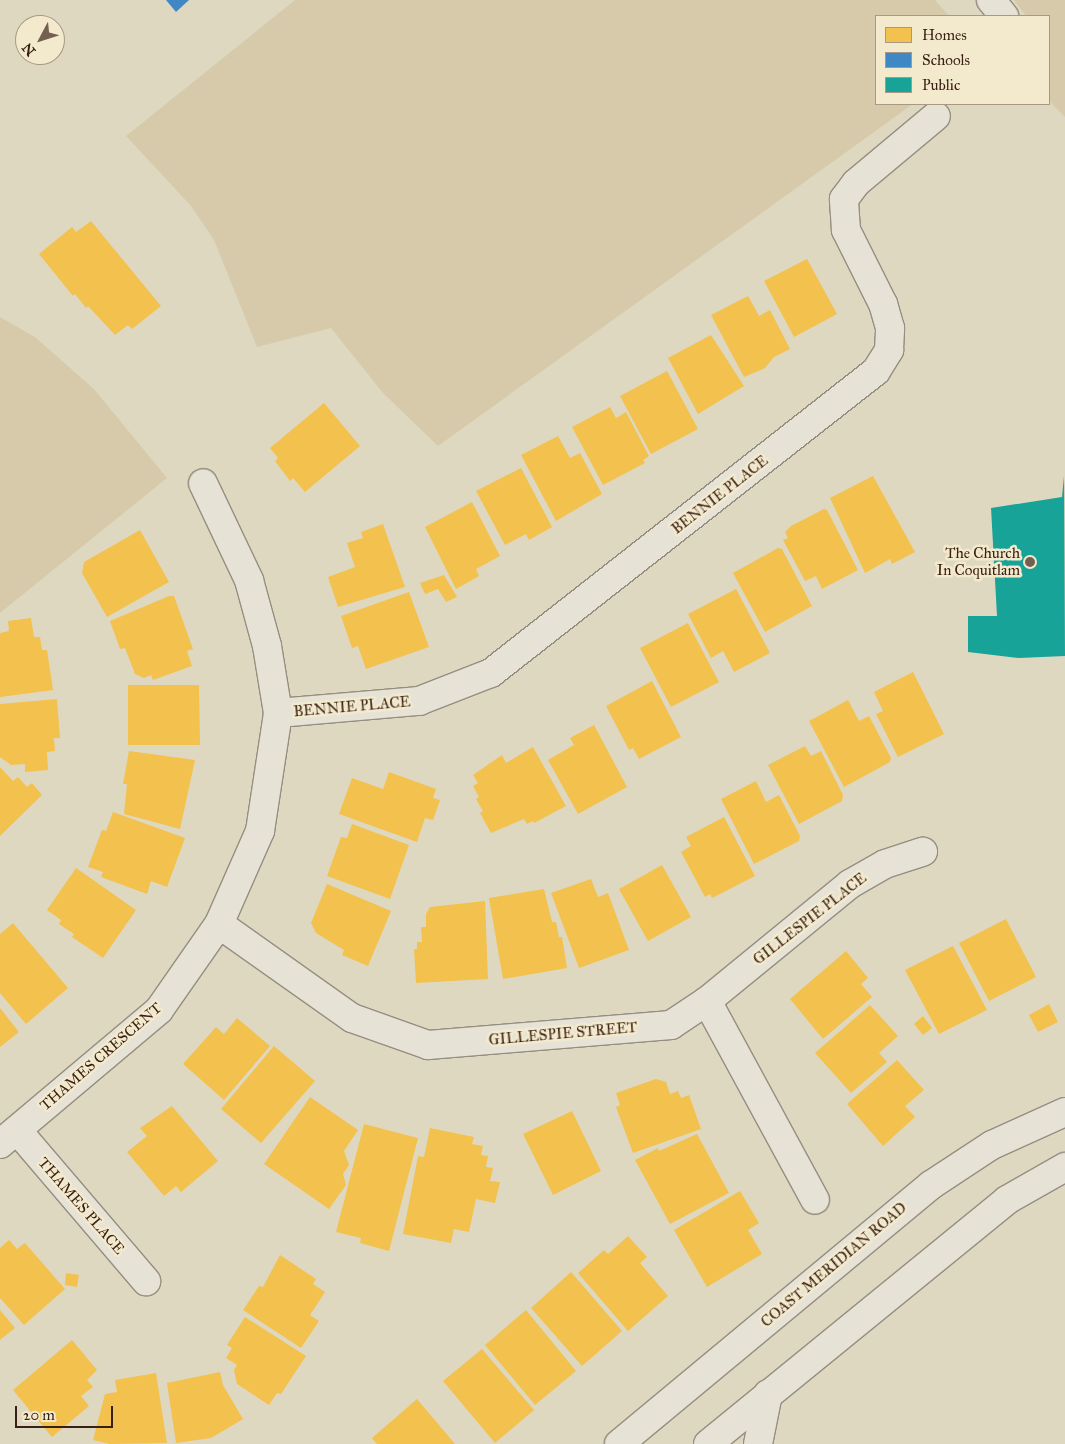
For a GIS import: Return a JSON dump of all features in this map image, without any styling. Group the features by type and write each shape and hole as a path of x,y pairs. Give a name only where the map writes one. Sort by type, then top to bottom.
{"street":[{"path":"991,0 1003,15"},
{"name":"BENNIE PLACE","path":"278,713 419,701 492,673 876,371 889,350 890,328 883,304 846,230 844,199 856,182 936,116"},
{"name":"THAMES CRESCENT","path":"8,1137 159,1010 219,924 260,831 278,713 267,646 249,580 203,483"},
{"name":"GILLESPIE PLACE","path":"707,1001 850,884 885,864 923,852"},
{"name":"GILLESPIE STREET","path":"219,924 352,1018 428,1045 671,1025 707,1001"},
{"path":"707,1001 815,1200"},
{"name":"COAST MERIDIAN ROAD","path":"619,1444 931,1185 992,1145 1065,1112"},
{"name":"THAMES PLACE","path":"8,1137 146,1281"},
{"path":"708,1444 1007,1200 1065,1167"},
{"path":"758,1444 768,1394"}],"shaded area":[{"path":"295,0 935,0 948,15 875,15 875,105 912,105 438,446 383,393 331,328 257,347 214,240 191,206 126,136"},
{"path":"1014,0 1065,0 1065,117 1050,102 1050,15 1025,15"},
{"path":"0,317 35,337 94,389 167,478 0,613"}],"building: Homes":[{"path":"91,221 161,306 132,329 128,325 115,335 88,306 86,308 75,294 73,296 39,254 72,227 76,232"},
{"path":"807,259 837,314 794,337 764,281"},
{"path":"748,296 759,316 770,310 790,349 774,357 765,368 744,377 711,315"},
{"path":"711,335 744,386 698,414 668,358"},
{"path":"667,371 698,429 651,454 620,396"},
{"path":"324,403 360,446 305,492 293,478 290,481 275,461 278,458 270,448"},
{"path":"610,407 616,418 626,412 649,456 643,460 645,463 603,485 572,427"},
{"path":"558,436 570,458 580,453 602,494 556,521 521,455"},
{"path":"521,468 552,527 529,540 526,534 505,545 476,491"},
{"path":"873,476 915,552 892,564 890,559 865,573 830,498"},
{"path":"472,502 500,556 476,569 479,576 456,589 425,527"},
{"path":"824,509 827,510 858,570 822,589 816,576 805,581 783,540 788,538 785,532 791,526"},
{"path":"383,524 405,587 338,607 328,577 355,567 347,543 363,538 361,532"},
{"path":"140,530 169,582 107,617 82,573 84,562"},
{"path":"778,548 782,549 812,606 765,632 733,573"},
{"path":"444,575 457,597 446,602 438,589 425,594 420,583"},
{"path":"736,589 770,653 734,672 723,651 711,658 688,614"},
{"path":"409,592 429,647 366,669 358,646 352,648 341,616"},
{"path":"169,596 174,596 193,649 187,651 192,666 153,680 151,675 144,678 135,674 125,648 120,649 110,621"},
{"path":"31,618 34,637 40,637 42,650 47,650 53,690 0,697 0,633 9,631 8,621"},
{"path":"688,623 719,682 671,707 640,648"},
{"path":"913,672 944,734 898,757 876,714 883,711 874,692"},
{"path":"652,681 681,737 639,759 633,748 629,750 606,706"},
{"path":"128,685 199,685 200,745 128,745"},
{"path":"57,699 60,738 54,738 55,751 47,752 48,770 25,772 25,764 11,765 0,757 0,704"},
{"path":"848,700 859,721 869,716 891,758 890,762 844,787 809,721"},
{"path":"594,725 627,787 578,814 548,760 574,745 570,738"},
{"path":"805,746 811,756 821,751 843,795 842,801 799,824 768,765"},
{"path":"533,747 566,806 534,823 533,821 527,824 524,819 491,833 480,813 483,811 476,799 479,797 473,786 478,783 473,775 502,755 506,763"},
{"path":"129,751 195,760 180,829 124,814 127,784 123,784"},
{"path":"0,767 13,781 18,777 27,787 32,783 42,795 0,836"},
{"path":"389,772 436,789 433,798 440,800 433,820 425,818 417,842 339,814 352,778 383,789"},
{"path":"756,781 766,802 779,795 800,836 799,841 754,864 721,799"},
{"path":"113,812 185,838 167,887 151,881 147,894 101,877 103,872 88,867 102,830 106,831"},
{"path":"724,817 755,876 712,898 710,894 705,897 681,852 691,846 686,837"},
{"path":"352,824 409,845 390,899 327,876 341,837 347,838"},
{"path":"662,865 691,917 648,941 619,889"},
{"path":"76,868 136,910 103,958 72,937 74,934 59,924 61,920 47,910"},
{"path":"591,879 598,897 608,893 629,950 579,968 551,893"},
{"path":"327,884 391,911 368,966 342,955 344,950 316,933 311,923"},
{"path":"544,889 552,922 556,922 559,937 562,937 567,968 503,979 489,898"},
{"path":"485,901 488,979 416,983 414,949 417,949 417,942 422,942 421,927 426,927 426,914 430,907"},
{"path":"1006,919 1036,977 989,1001 959,943"},
{"path":"13,923 68,988 26,1024 0,993 0,934"},
{"path":"953,946 987,1010 939,1034 905,970"},
{"path":"846,951 868,978 861,984 872,997 823,1039 790,999"},
{"path":"1049,1004 1058,1022 1038,1032 1029,1015"},
{"path":"870,1005 898,1036 879,1053 887,1062 851,1093 815,1053"},
{"path":"0,1008 19,1032 0,1047"},
{"path":"923,1016 932,1028 923,1035 914,1024"},
{"path":"237,1018 270,1046 224,1100 183,1064 216,1027 224,1034"},
{"path":"274,1046 315,1081 261,1143 221,1109"},
{"path":"897,1060 924,1090 905,1106 915,1117 883,1146 847,1104"},
{"path":"656,1079 666,1082 670,1094 678,1091 681,1098 689,1095 701,1129 633,1153 616,1107 620,1105 616,1093"},
{"path":"310,1097 358,1130 344,1151 349,1165 343,1174 346,1185 329,1209 264,1164"},
{"path":"172,1106 218,1161 181,1192 176,1186 164,1196 127,1152 147,1136 140,1128"},
{"path":"572,1111 601,1171 553,1195 523,1134"},
{"path":"364,1124 418,1138 389,1251 360,1243 361,1238 336,1232"},
{"path":"430,1128 474,1137 472,1144 483,1146 481,1155 488,1156 486,1167 493,1168 490,1181 500,1182 495,1203 476,1199 469,1232 454,1229 451,1243 403,1234 418,1156 424,1157"},
{"path":"697,1134 729,1193 670,1224 635,1160 658,1148 659,1151"},
{"path":"740,1191 759,1223 748,1230 762,1254 707,1287 674,1230"},
{"path":"628,1236 647,1257 640,1263 668,1296 628,1331 578,1273 604,1250 608,1254"},
{"path":"9,1240 17,1249 25,1243 65,1289 24,1325 0,1298 0,1248"},
{"path":"280,1255 316,1279 313,1284 325,1292 310,1315 319,1321 301,1348 243,1310 259,1286 263,1287"},
{"path":"571,1272 622,1331 582,1366 531,1308"},
{"path":"66,1273 79,1275 77,1287 65,1285"},
{"path":"0,1310 15,1328 0,1340"},
{"path":"526,1310 576,1371 535,1405 485,1345"},
{"path":"245,1317 306,1356 281,1394 277,1393 269,1405 237,1384 234,1370 237,1365 226,1358 232,1348 227,1345"},
{"path":"72,1340 97,1370 87,1380 93,1387 81,1396 89,1406 52,1437 13,1390"},
{"path":"482,1349 534,1410 495,1443 443,1381"},
{"path":"220,1372 223,1385 243,1419 211,1438 176,1443 167,1383"},
{"path":"156,1373 167,1443 110,1444 93,1440 105,1394 117,1392 115,1380"},
{"path":"417,1399 455,1444 377,1444 372,1438"}],"building: Schools":[{"path":"166,0 189,0 176,12"}],"building: Public":[{"name":"The Church In Coquitlam","path":"1064,476 1065,656 1019,658 968,652 968,616 997,616 991,508 1062,497"}],"place":[{"name":"The Church In Coquitlam","path":"1030,562"}]}
